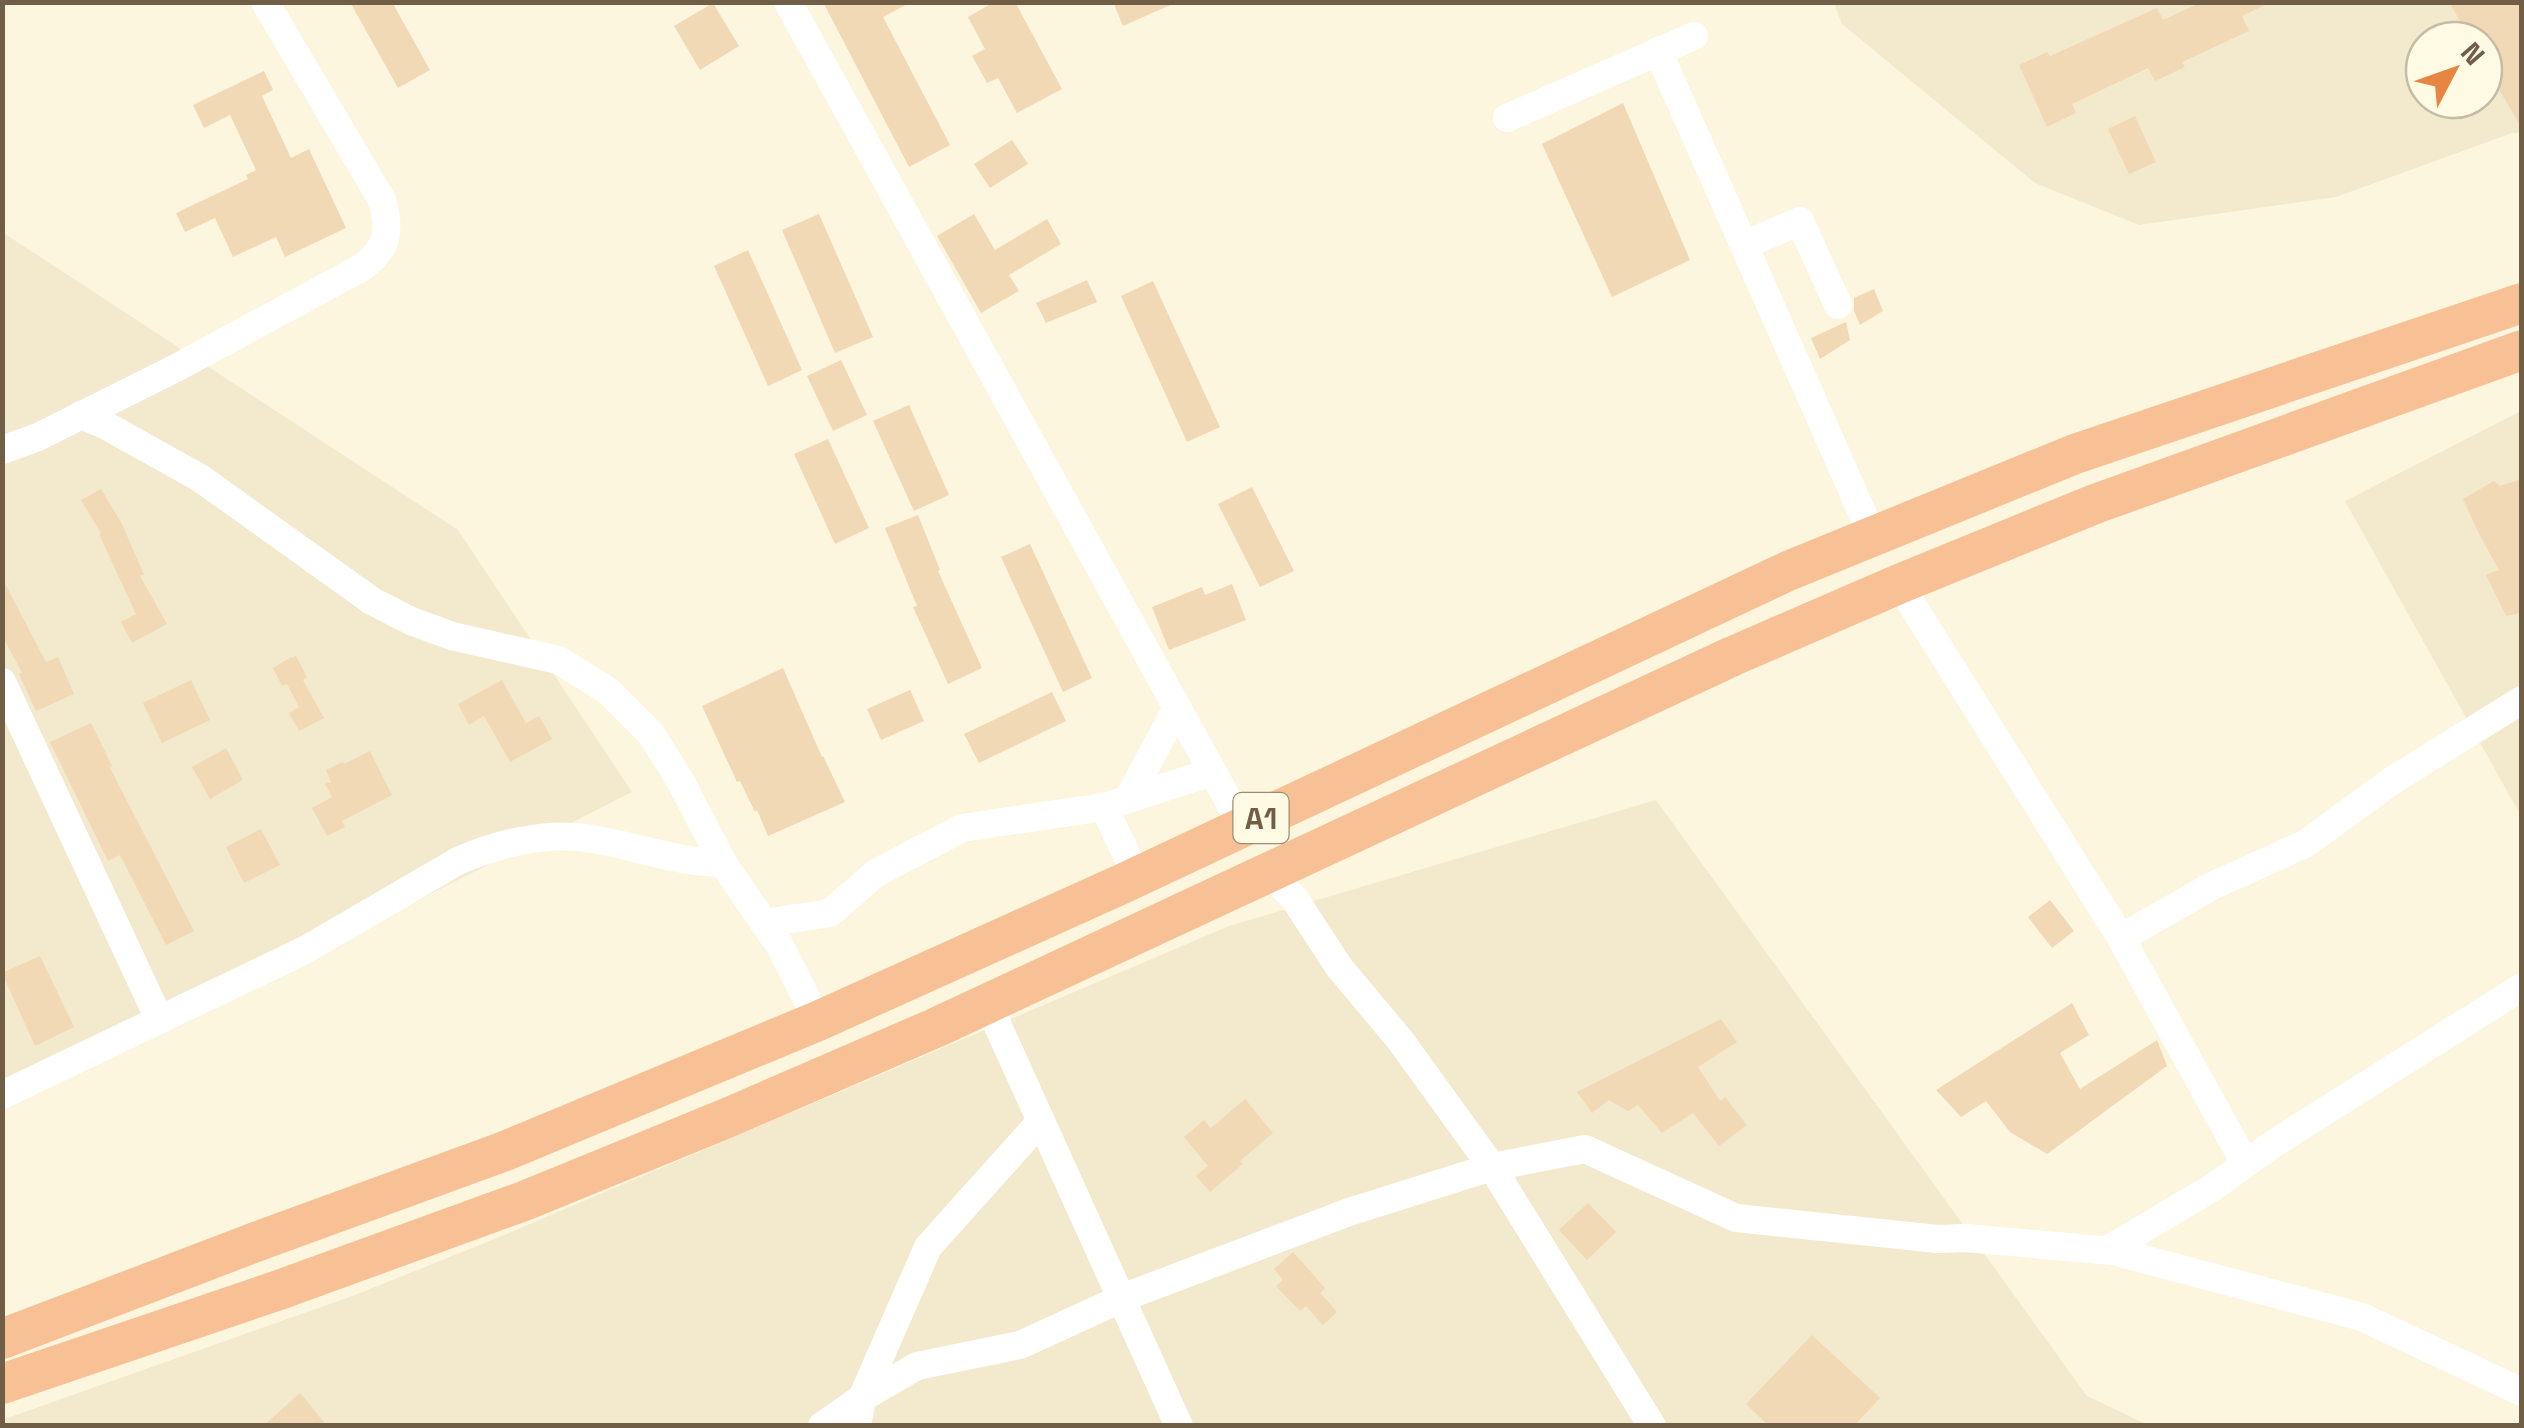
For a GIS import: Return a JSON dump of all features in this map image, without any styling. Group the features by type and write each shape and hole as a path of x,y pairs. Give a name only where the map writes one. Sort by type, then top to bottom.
{"highway":[{"name":"A1","path":"2,1340 505,1151 818,1021 1130,880 1788,571 2075,454 2522,303"},
{"name":"A1","path":"2,1384 280,1290 524,1200 727,1118 988,1004 1734,656 1898,584 2094,504 2522,350"},
{"path":"1788,571 1812,622"},
{"path":"1130,880 1146,931"}],"street":[{"path":"2,450 38,437 176,368 375,258 388,222 382,200 265,2"},
{"path":"788,2 1242,826"},
{"path":"1507,118 1694,36"},
{"path":"1658,51 1873,537"},
{"path":"1744,245 1800,221 1838,305"},
{"path":"82,415 200,478 372,601 410,621 452,636 558,660 607,690 651,734 723,863 780,946 818,1021"},
{"path":"1898,584 2121,938 2245,1163"},
{"path":"2,682 158,1020"},
{"path":"2121,938 2212,886 2305,844 2393,780 2522,700"},
{"path":"1130,880 1116,803 1177,708"},
{"path":"764,923 830,913 876,873 962,828 1116,803 1212,772"},
{"path":"7,1089 305,950 458,861 500,846 554,837 586,838 694,862 723,863"},
{"path":"1269,872 1294,898 1339,967 1400,1040 1492,1168 1652,1426"},
{"path":"2113,1251 2114,1246 2212,1188 2245,1163 2522,987"},
{"path":"988,1004 1179,1426"},
{"path":"860,1412 928,1248 1041,1120"},
{"path":"822,1426 860,1412 917,1366 1020,1345 1121,1299 1348,1212 1492,1168 1585,1149 1736,1218 1938,1239 2113,1251 2362,1317 2522,1392"}],"shaded area":[{"path":"1834,3 2521,3 2521,133 2336,197 2139,225 2035,183 1842,24"},
{"path":"2,232 458,530 632,792 185,1018 3,1089"},
{"path":"2521,411 2521,816 2345,501"},
{"path":"1656,800 2087,1396 2148,1425 3,1426 2,1420 355,1295 497,1238 1229,926"}],"building":[{"path":"350,2 392,2 430,70 398,88"},
{"path":"823,2 911,2 883,17 950,145 909,167"},
{"path":"994,2 1015,2 1062,89 1017,113 998,78 987,83 972,56 985,49 968,17"},
{"path":"1113,2 1177,2 1123,26"},
{"path":"2202,2 2271,2 2242,16 2249,31 2182,62 2185,67 2155,81 2148,68 2072,104 2076,113 2047,127 2019,65 2047,52 2050,56 2157,8 2163,20"},
{"path":"2449,2 2522,2 2522,129 2504,98 2504,20 2459,20"},
{"path":"713,3 739,46 700,70 674,26"},
{"path":"264,71 273,90 262,96 291,158 309,149 346,228 285,257 276,237 233,257 215,218 185,232 176,213 248,179 246,175 256,170 230,115 204,128 193,105"},
{"path":"1623,103 1690,260 1612,297 1542,144"},
{"path":"2135,116 2156,162 2129,174 2108,129"},
{"path":"1012,140 1028,164 990,188 974,164"},
{"path":"819,214 873,337 835,353 782,230"},
{"path":"974,214 995,250 1047,219 1061,244 1009,275 1019,291 981,313 937,236"},
{"path":"748,250 802,370 768,386 714,266"},
{"path":"1087,280 1097,302 1046,323 1036,303"},
{"path":"1153,281 1220,427 1187,442 1121,296"},
{"path":"1874,289 1883,311 1860,325 1854,298"},
{"path":"1846,322 1850,340 1820,359 1811,338"},
{"path":"841,360 867,415 833,431 807,376"},
{"path":"909,405 949,495 914,511 873,421"},
{"path":"828,439 869,528 835,544 794,454"},
{"path":"2522,479 2522,613 2506,616 2486,575 2499,570 2463,499 2494,481 2500,486"},
{"path":"1252,487 1294,571 1260,587 1218,504"},
{"path":"101,489 122,524 144,575 140,576 167,624 132,643 121,622 136,614 101,533 81,500"},
{"path":"918,515 938,571 982,668 948,684 913,607 917,606 885,528"},
{"path":"1030,544 1092,678 1063,692 1001,557"},
{"path":"2,578 46,662 58,657 74,694 36,711 2,635"},
{"path":"1232,584 1246,620 1169,650 1152,607 1202,587 1205,595"},
{"path":"296,656 307,677 303,680 324,718 299,731 289,713 299,707 273,668"},
{"path":"783,668 845,802 768,836 757,810 740,781 737,782 702,706"},
{"path":"191,680 210,720 162,743 143,703"},
{"path":"502,680 526,723 539,716 552,739 510,762 484,716 469,725 458,704"},
{"path":"910,690 924,721 881,740 867,709"},
{"path":"1052,692 1066,721 979,763 964,734"},
{"path":"91,723 194,931 166,945 120,855 108,861 50,742"},
{"path":"226,748 243,780 210,799 192,767"},
{"path":"370,751 392,795 342,821 345,827 327,836 312,808 332,797 325,784 331,782 326,770"},
{"path":"261,829 280,865 244,883 226,847"},
{"path":"2050,900 2074,931 2052,948 2028,917"},
{"path":"40,956 74,1027 35,1046 2,973"},
{"path":"2072,1003 2089,1035 2060,1053 2080,1089 2157,1040 2167,1066 2047,1154 2010,1132 1986,1101 1961,1117 1936,1090"},
{"path":"1721,1019 1737,1042 1698,1067 1720,1101 1725,1097 1747,1125 1719,1146 1693,1113 1662,1133 1638,1105 1628,1111 1609,1100 1592,1113 1577,1092"},
{"path":"1245,1099 1273,1133 1210,1192 1196,1176 1208,1166 1184,1137 1204,1120 1211,1128"},
{"path":"1588,1203 1616,1232 1587,1260 1559,1230"},
{"path":"1293,1252 1325,1288 1320,1293 1337,1312 1323,1325 1306,1306 1300,1311 1276,1286 1283,1280 1274,1269"},
{"path":"1812,1335 1880,1398 1854,1426 1769,1426 1746,1404"},
{"path":"300,1393 327,1426 263,1426"}]}
